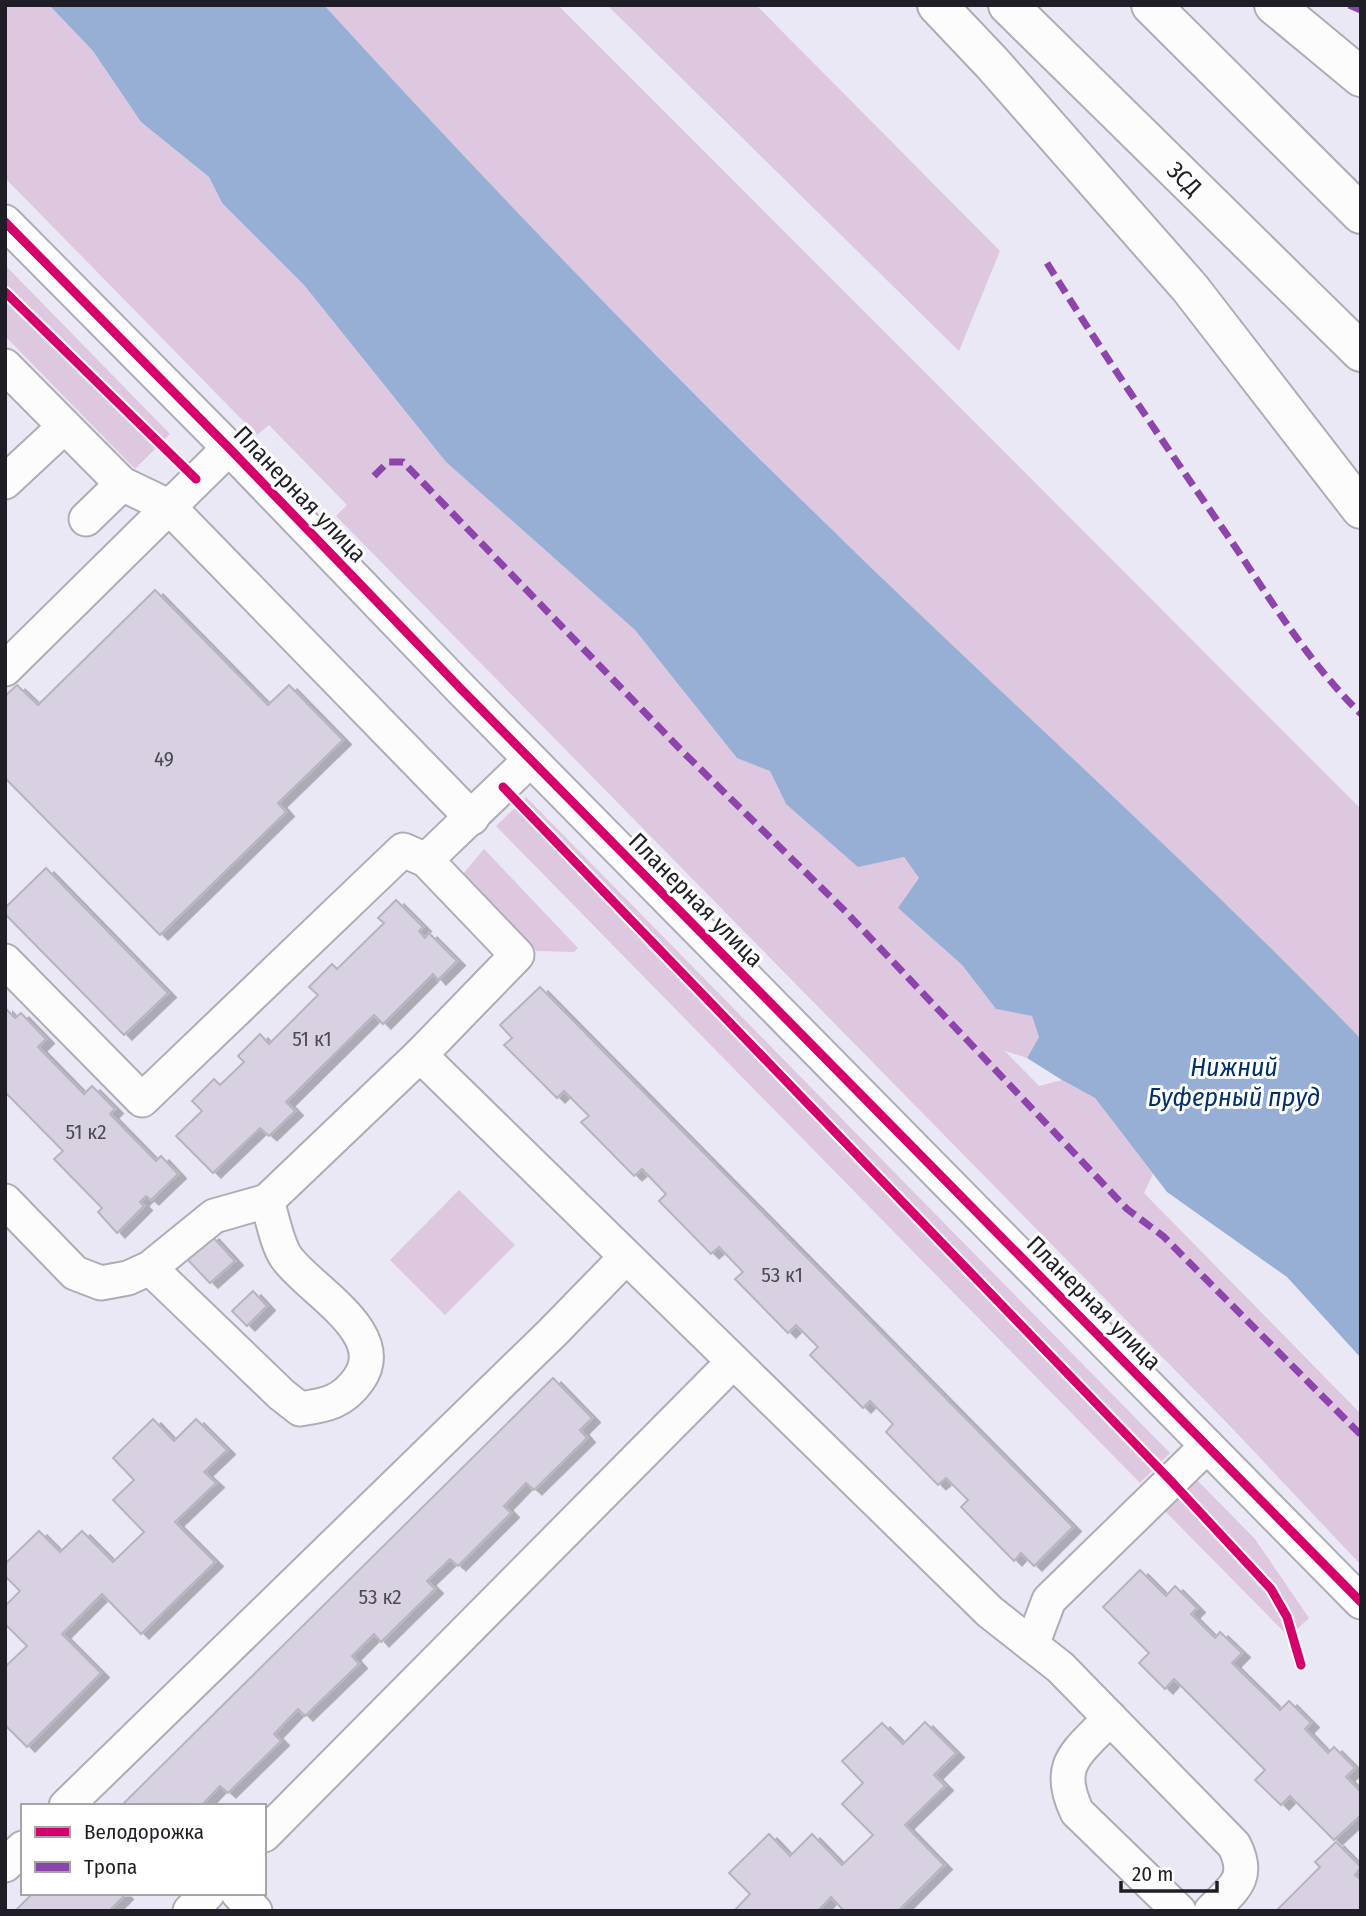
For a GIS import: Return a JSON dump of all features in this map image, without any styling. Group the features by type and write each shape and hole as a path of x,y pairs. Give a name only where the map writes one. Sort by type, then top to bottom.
{"main road":[{"path":"937,5 1001,73 1190,288 1361,509"},
{"name":"ЗСД","path":"1008,5 1361,352"},
{"path":"1151,5 1361,214"},
{"path":"1282,12 1361,77"}],"street":[{"name":"Планерная улица","path":"5,222 229,448 530,760 1361,1602"},
{"path":"5,366 122,484 168,506 471,818"},
{"path":"5,482 64,427"},
{"path":"5,669 229,448"},
{"path":"86,519 122,484"},
{"path":"426,860 530,760"},
{"path":"5,961 142,1100 403,850 426,860 517,955 420,1055 267,1201 214,1216 150,1268 128,1278 101,1283 75,1273 5,1201"},
{"path":"420,1055 990,1612 1060,1667 1234,1845 1242,1872 1237,1885 1211,1911"},
{"path":"150,1268 282,1395 300,1409 326,1406 349,1394 364,1373 368,1350 359,1330 285,1256 267,1201"},
{"path":"68,1804 541,1344 626,1257"},
{"path":"266,1833 733,1362"},
{"path":"1032,1645 1049,1600 1207,1446"},
{"path":"1110,1718 1075,1756 1066,1773 1068,1794 1077,1812 1179,1911"},
{"path":"5,1865 21,1850"},
{"path":"191,1911 206,1895"},
{"path":"240,1895 255,1911"}],"shaded area":[{"path":"5,5 49,5 93,51 141,122 209,177 222,203 304,285 446,462 635,630 737,757 770,771 786,804 904,857 919,878 899,909 962,965 996,1009 1032,1016 1039,1037 1027,1058 1005,1051 1039,1086 1062,1080 1095,1098 1153,1174 1144,1193 1361,1414 1361,1565 1229,1425 336,516 347,505 269,425 257,435 5,178"},
{"path":"324,5 558,5 1361,809 1361,1039 1227,905 883,579 689,389 444,135"},
{"path":"607,5 756,5 1000,251 959,351"},
{"path":"5,265 170,434 135,469 5,336"},
{"path":"526,797 1170,1453 1140,1483 496,826"},
{"path":"484,849 578,948 574,952 536,951 462,875"},
{"path":"459,1190 515,1245 445,1315 390,1260"},
{"path":"1194,1477 1255,1539 1309,1618 1289,1637 1162,1508"}],"water":[{"name":"Нижний Буферный пруд","path":"49,5 324,5 444,135 689,389 883,579 1227,905 1361,1039 1361,1358 1287,1277 1167,1192 1095,1098 1027,1058 1039,1037 1032,1016 996,1009 962,965 898,908 919,878 904,857 858,867 786,804 770,771 737,758 635,630 446,462 304,285 222,203 209,177 141,122 93,51"}],"building":[{"path":"155,590 268,705 289,685 343,740 278,803 286,812 160,935 5,778 5,696 17,685 38,705"},
{"path":"46,868 168,993 124,1035 5,914 5,908"},
{"path":"396,900 423,927 419,931 425,938 429,933 457,961 438,980 433,974 383,1024 374,1015 286,1102 295,1111 269,1136 260,1128 213,1173 176,1136 202,1111 192,1101 214,1079 220,1085 244,1062 238,1056 260,1034 269,1044 318,995 309,987 332,964 337,969 384,923 378,918"},
{"path":"540,987 1073,1527 1034,1566 1021,1553 1014,1561 961,1507 968,1500 946,1478 938,1485 886,1432 893,1424 870,1401 863,1408 810,1355 818,1347 796,1325 788,1333 735,1279 743,1272 719,1247 711,1254 659,1201 666,1194 642,1169 634,1176 581,1122 589,1116 564,1091 557,1098 504,1045 512,1038 500,1025"},
{"path":"5,1008 15,1018 21,1013 46,1039 38,1047 84,1094 92,1086 115,1109 110,1114 156,1161 161,1156 178,1174 151,1200 146,1196 140,1202 144,1206 117,1233 98,1212 102,1208 54,1159 63,1151 5,1092"},
{"path":"211,1235 235,1261 210,1283 186,1258"},
{"path":"253,1291 267,1306 247,1326 232,1311"},
{"path":"553,1378 592,1418 580,1430 587,1438 534,1490 526,1483 504,1506 511,1513 458,1566 450,1559 427,1581 435,1589 381,1642 374,1634 352,1656 359,1664 305,1716 298,1709 274,1734 281,1741 228,1793 220,1786 203,1804 123,1804"},
{"path":"153,1419 174,1441 196,1419 227,1450 204,1472 216,1483 175,1522 215,1562 141,1634 102,1594 62,1634 101,1673 27,1747 5,1725 5,1667 27,1646 5,1624 5,1606 20,1591 5,1576 5,1564 39,1531 60,1552 82,1531 113,1562 144,1532 113,1500 134,1480 113,1458"},
{"path":"1140,1570 1166,1596 1175,1586 1197,1608 1191,1614 1215,1638 1220,1632 1242,1653 1232,1663 1280,1710 1289,1701 1311,1723 1305,1729 1328,1753 1334,1747 1355,1768 1346,1777 1361,1792 1361,1815 1334,1840 1290,1796 1281,1805 1255,1780 1265,1770 1174,1679 1165,1689 1139,1663 1149,1653 1103,1607"},
{"path":"925,1722 956,1753 934,1775 945,1786 905,1825 944,1865 898,1911 844,1911 831,1897 818,1911 734,1911 750,1894 729,1873 769,1834 790,1856 812,1834 842,1865 873,1835 842,1804 863,1783 842,1761 882,1723 903,1744"},
{"path":"1336,1842 1361,1867 1355,1875 1361,1880 1361,1911 1276,1911 1320,1867 1315,1862"},
{"path":"31,1895 125,1895 109,1911 15,1911"}],"marked path":[{"path":"1349,5 1361,10"},
{"path":"1047,263 1091,333 1291,630 1324,674 1361,714"},
{"path":"374,476 388,462 403,462 682,751 846,912 1127,1209 1163,1236 1361,1435"}],"cycle path":[{"path":"5,222 1361,1602"},
{"path":"5,292 196,479"},
{"path":"503,787 1171,1481 1271,1589 1287,1617 1301,1665"}]}
